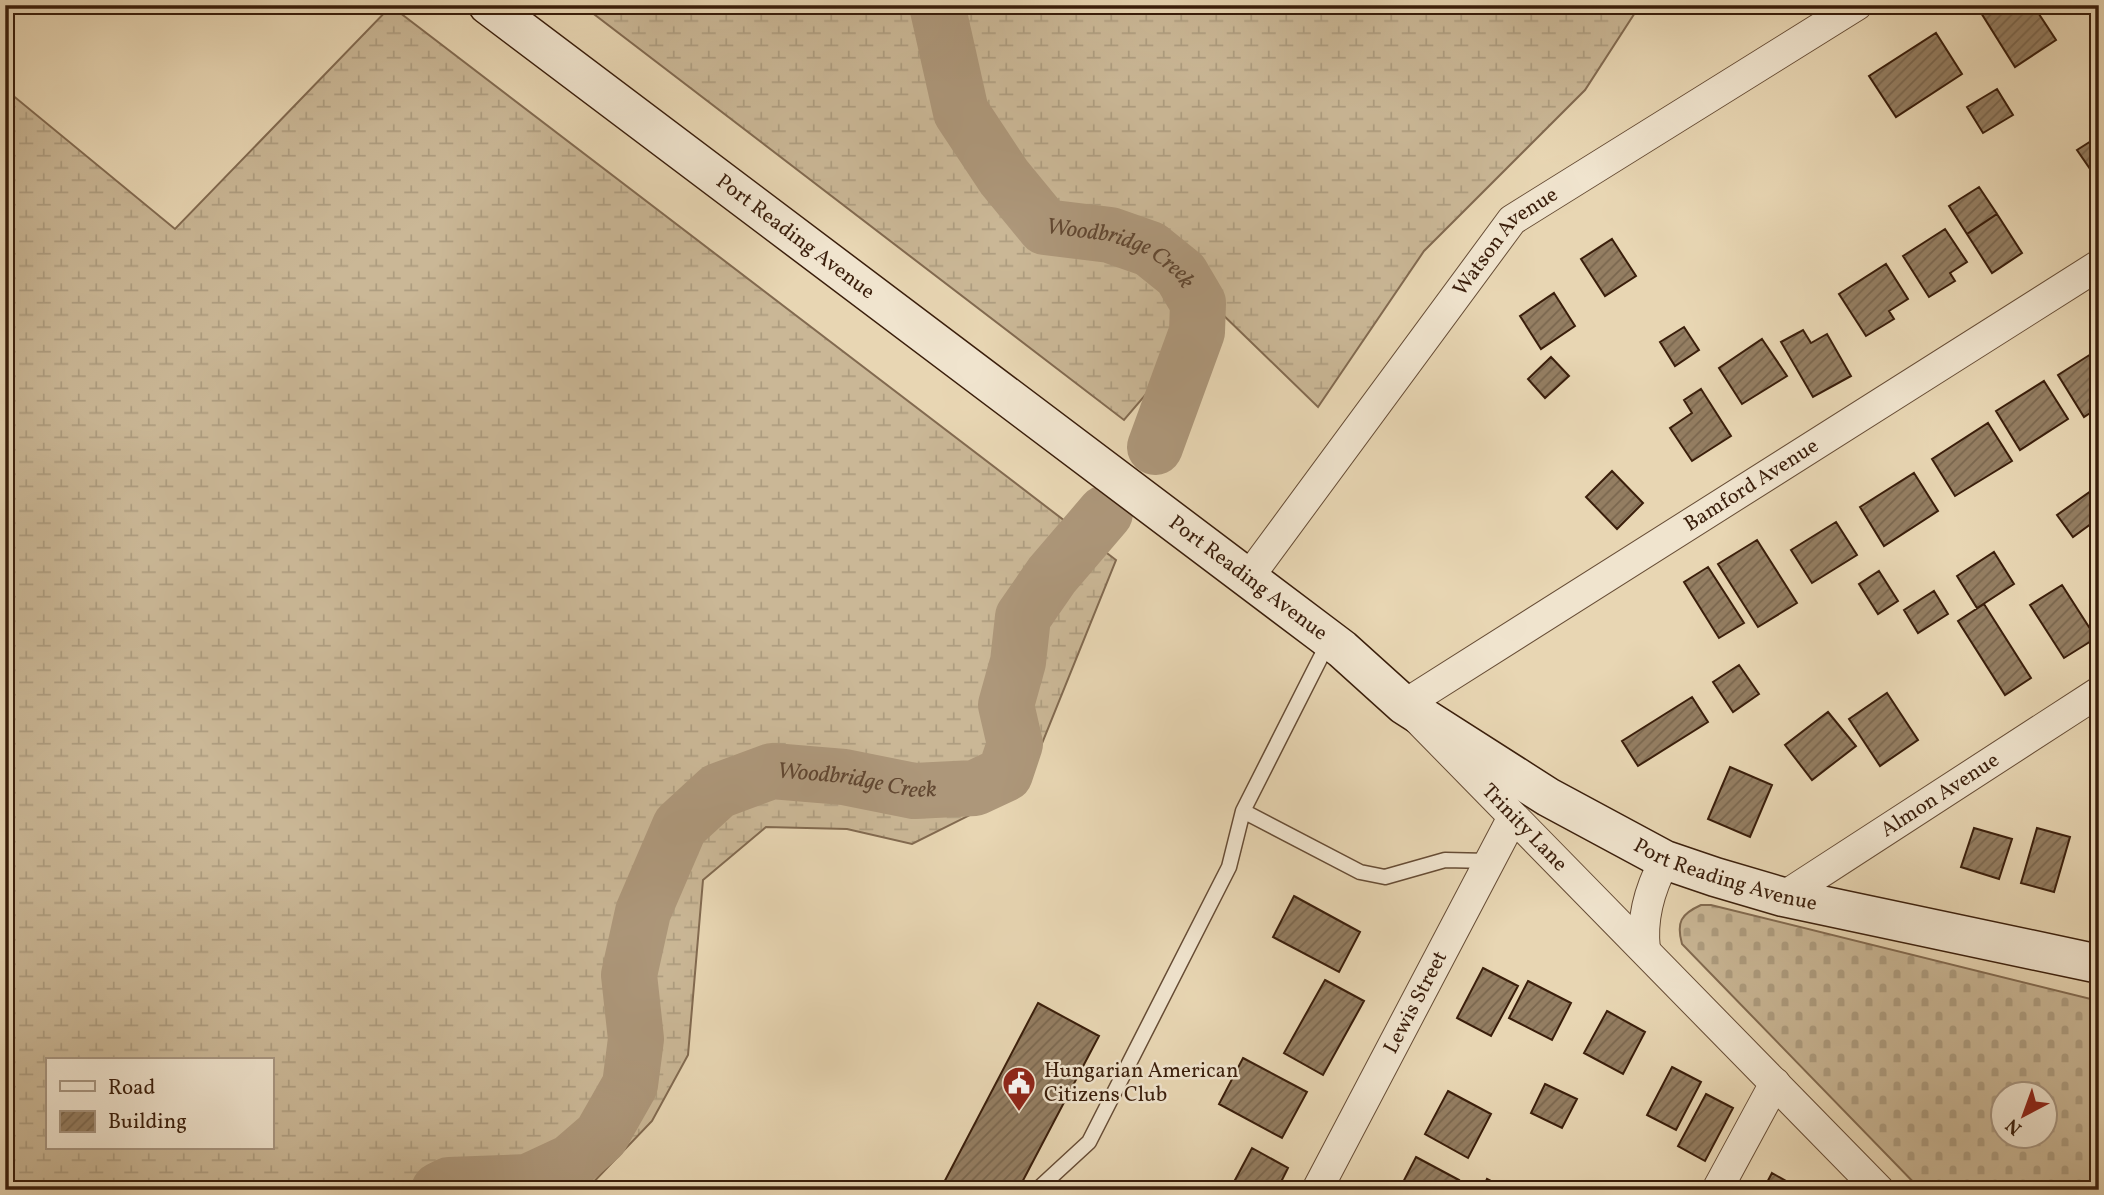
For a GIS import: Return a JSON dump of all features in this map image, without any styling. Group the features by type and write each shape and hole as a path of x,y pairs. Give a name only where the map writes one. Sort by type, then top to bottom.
{"main road":[{"name":"Port Reading Avenue","path":"488,5 1248,578 1329,640 1404,705 1548,797 1665,860 1715,877 1783,897 2099,964"}],"street":[{"name":"Watson Avenue","path":"1248,578 1512,220 1857,5"},
{"name":"Bamford Avenue","path":"1404,705 2099,265"},
{"name":"Almon Avenue","path":"1783,897 2099,692"},
{"name":"Trinity Lane","path":"1404,705 1879,1190"},
{"name":"Lewis Street","path":"1317,1190 1513,817"},
{"path":"1644,950 1644,916 1650,892 1665,860"},
{"path":"1717,1190 1775,1083"}],"lane":[{"path":"1037,1190 1089,1142 1229,867 1243,811 1329,640"},
{"path":"1243,811 1360,872 1385,877 1445,860 1489,861"}],"green space":[{"path":"582,5 1640,5 1585,90 1424,251 1318,407 1218,310 1124,420"},
{"path":"391,6 1116,560 1024,788 912,844 847,829 766,827 703,880 688,1055 652,1121 586,1190 5,1190 5,89 175,229"},
{"path":"1701,905 1711,905 2099,1001 2099,1190 1921,1190 1682,944 1680,924 1685,915"}],"building":[{"path":"1983,5 2033,5 2056,40 2015,67 1978,8"},
{"path":"1936,33 1962,74 1896,117 1869,76"},
{"path":"1997,89 2013,115 1983,133 1967,107"},
{"path":"2099,136 2099,182 2077,150"},
{"path":"1979,187 1997,214 1967,234 1949,206"},
{"path":"1997,214 2022,253 1992,273 1967,234"},
{"path":"1945,229 1967,262 1950,273 1955,281 1929,297 1903,256"},
{"path":"1612,239 1636,276 1605,296 1581,259"},
{"path":"1886,264 1908,299 1889,311 1894,319 1866,336 1839,294"},
{"path":"1554,293 1575,326 1541,349 1520,316"},
{"path":"1684,327 1699,350 1675,366 1660,342"},
{"path":"1803,330 1811,343 1827,334 1851,376 1813,397 1781,342"},
{"path":"1762,339 1787,376 1742,404 1719,368"},
{"path":"2099,349 2099,407 2084,417 2058,375"},
{"path":"1551,357 1569,376 1545,398 1528,379"},
{"path":"2044,381 2068,419 2020,450 1996,411"},
{"path":"1701,389 1731,436 1692,461 1670,428 1692,413 1684,400"},
{"path":"1988,423 2012,461 1955,496 1932,459"},
{"path":"1612,471 1643,503 1617,529 1586,497"},
{"path":"1914,473 1938,511 1884,546 1860,507"},
{"path":"2091,491 2099,503 2099,518 2073,537 2057,515"},
{"path":"1836,522 1857,555 1812,583 1791,550"},
{"path":"1757,540 1797,603 1758,627 1718,564"},
{"path":"1994,552 2014,584 1977,608 1957,576"},
{"path":"1708,567 1744,623 1719,638 1684,582"},
{"path":"1879,571 1898,601 1878,614 1859,584"},
{"path":"2062,585 2096,638 2064,658 2030,605"},
{"path":"1934,591 1948,614 1918,633 1904,610"},
{"path":"1984,604 2031,678 2005,695 1958,621"},
{"path":"1739,665 1759,694 1733,712 1713,682"},
{"path":"1887,693 1918,740 1880,766 1849,719"},
{"path":"1692,697 1708,722 1638,766 1622,741"},
{"path":"1828,712 1856,746 1812,780 1785,745"},
{"path":"1730,767 1772,785 1750,837 1708,819"},
{"path":"1974,828 2012,839 1999,879 1961,867"},
{"path":"2037,828 2070,837 2054,892 2021,883"},
{"path":"1294,896 1360,932 1339,972 1273,937"},
{"path":"1483,968 1518,986 1491,1036 1457,1018"},
{"path":"1325,980 1364,1001 1323,1075 1284,1053"},
{"path":"1528,981 1571,1003 1552,1040 1509,1018"},
{"name":"Hungarian American Citizens Club","path":"1038,1003 1099,1036 1018,1190 940,1190"},
{"path":"1607,1011 1645,1032 1623,1074 1584,1053"},
{"path":"1243,1058 1307,1092 1282,1138 1219,1104"},
{"path":"1672,1067 1701,1082 1676,1130 1647,1115"},
{"path":"1545,1084 1577,1099 1562,1128 1531,1113"},
{"path":"1448,1091 1491,1114 1468,1158 1425,1134"},
{"path":"1706,1094 1733,1108 1705,1161 1678,1146"},
{"path":"1252,1148 1288,1168 1277,1190 1247,1190 1234,1182"},
{"path":"1416,1157 1459,1180 1453,1190 1399,1190"},
{"path":"1772,1173 1802,1190 1763,1190"},
{"path":"1487,1179 1508,1190 1482,1190"}],"waterway":[{"name":"Woodbridge Creek","path":"937,5 961,112 1004,177 1045,227 1110,235 1150,249 1181,274 1198,303 1197,332 1155,447"},
{"name":"Woodbridge Creek","path":"439,1190 449,1185 528,1182 571,1162 601,1136 630,1085 636,1039 629,975 643,912 680,826 718,791 772,771 844,777 914,791 975,788 1005,774 1015,744 1006,705 1018,662 1023,617 1052,575 1105,513"}],"place":[{"name":"Hungarian American Citizens Club","path":"1019,1113"}]}
